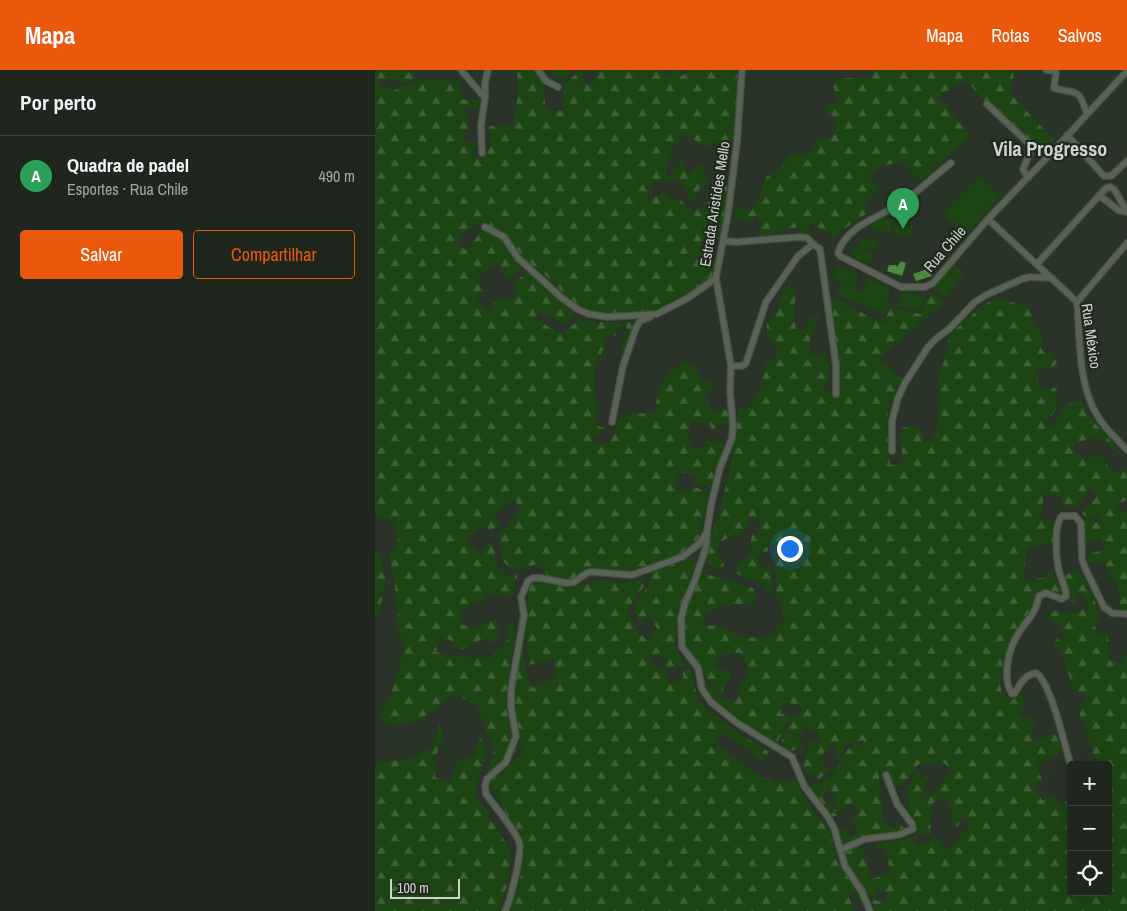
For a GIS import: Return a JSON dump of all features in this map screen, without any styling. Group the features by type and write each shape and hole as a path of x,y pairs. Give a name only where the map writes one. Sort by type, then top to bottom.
{"street":[{"path":"461,70 485,98"},
{"path":"482,153 481,125 488,70"},
{"path":"538,70 547,81 558,87"},
{"name":"Estrada Aristides Mello","path":"742,70 737,142 716,278 731,366 732,438 720,468 711,504 706,547 681,619 682,647 698,668 702,689 711,702 737,723 792,757 804,786 828,817 834,828 845,866 862,892 870,911"},
{"path":"1046,70 1056,73 1054,88 1078,94 1082,99 1087,114"},
{"name":"Rua Chile","path":"951,163 901,204 857,228 844,240 838,252 840,256 901,287 925,287 933,283 988,219 1127,71"},
{"path":"987,104 1028,143 1031,151 1023,169 1027,178"},
{"path":"1067,136 1104,176 1111,176 1127,161"},
{"path":"1091,162 1096,155"},
{"path":"1030,277 1106,188 1114,189 1127,212"},
{"path":"1099,195 1118,210 1127,212"},
{"name":"Rua México","path":"988,219 1077,302 1087,395 1098,417 1127,450"},
{"path":"485,227 503,237 518,258 530,270 577,309 589,314 608,317 657,314"},
{"path":"723,241 737,242 799,237 807,238 820,249 835,365 836,394"},
{"path":"1077,302 1127,243"},
{"path":"731,366 746,364 766,302 799,256 813,244"},
{"path":"892,451 892,421 898,398 905,383 928,347 949,329 975,302 986,295 1022,279 1030,277 1052,278"},
{"path":"612,422 623,366 637,324 688,298 716,278"},
{"path":"1070,761 1058,718 1043,678 1036,673 1029,674 1020,683 1015,694 1012,694 1007,668 1011,649 1017,635 1034,614 1039,596 1046,593 1062,599 1066,596 1058,567 1057,535 1059,519 1062,516 1075,516 1081,523 1082,560 1105,607 1112,613 1127,614"},
{"path":"505,911 517,870 520,846 514,834 486,794 485,786 487,779 506,762 516,736 511,707 511,690 524,615 521,597 525,586 533,578 567,583 574,582 587,573 592,572 620,575 639,573 682,557 699,544 707,532"},
{"path":"840,850 865,839 898,835 913,829 912,824 897,804 886,775"}],"green space":[{"path":"375,70 407,70 415,78 403,82 383,78 378,79 380,85 393,91 420,79 457,81 466,93 460,92 460,99 480,100 481,108 465,108 469,127 463,133 466,142 477,143 472,154 484,161 485,149 491,147 489,126 513,125 518,94 517,70 535,70 543,81 546,110 562,111 564,84 579,70 586,70 580,78 589,85 598,74 593,70 660,70 667,77 674,70 679,70 678,73 681,76 690,72 689,70 737,70 737,127 735,140 724,140 704,147 684,136 673,146 665,170 669,177 683,161 688,175 702,165 705,169 703,177 709,180 707,183 697,192 696,197 690,200 687,197 687,191 679,179 653,183 648,193 648,200 661,194 664,189 665,195 669,199 681,200 692,212 706,203 715,200 723,187 730,185 719,241 717,237 707,235 701,242 705,248 711,249 709,257 718,260 713,277 679,301 651,313 610,313 591,310 573,301 544,274 525,260 500,230 476,224 461,234 458,244 466,250 477,237 479,230 496,234 523,268 509,278 496,263 477,277 484,291 476,300 487,311 498,299 512,298 517,289 515,282 527,272 575,315 563,324 540,312 534,319 563,334 577,321 636,323 625,353 621,350 623,338 627,332 626,324 617,328 616,336 612,336 609,333 604,340 607,348 602,351 601,360 594,363 595,401 600,408 594,424 606,429 592,437 594,444 610,443 619,419 635,413 654,414 657,397 665,378 675,367 683,362 696,367 701,382 707,381 716,385 704,397 714,412 728,409 728,425 721,424 713,431 709,424 692,420 690,427 689,441 692,448 703,448 707,441 725,442 710,487 694,483 696,476 680,472 674,488 690,491 692,486 709,493 699,538 689,553 652,567 621,574 603,570 581,572 574,581 569,582 548,576 538,564 512,570 503,561 499,534 507,527 520,509 514,498 494,515 500,525 490,531 483,524 465,539 480,554 493,541 497,567 508,576 518,574 511,596 486,593 484,603 473,602 461,613 463,625 479,627 495,619 499,632 495,642 480,640 464,649 454,648 451,640 439,637 436,652 447,655 489,658 509,638 507,628 512,620 515,637 506,694 509,727 517,751 489,775 488,769 494,751 478,707 454,693 420,720 395,725 380,721 399,672 404,644 396,624 398,613 389,556 398,542 394,522 375,514"},
{"path":"547,70 573,70 565,79 557,78"},
{"path":"876,70 1012,70 1014,75 1009,92 1053,139 1045,152 1033,150 1023,134 987,104 966,80 937,96 970,135 921,181 901,161 878,168 869,178 879,187 873,196 865,200 866,214 834,236 811,223 808,225 812,237 803,236 799,227 773,232 766,238 759,237 761,223 757,215 750,223 733,216 736,207 751,210 755,206 767,176 781,168 788,155 812,152 815,141 835,134 836,118 825,113 829,105 839,101 833,86 839,78 871,78"},
{"path":"979,176 1001,196 965,235 943,214"},
{"path":"877,216 893,221 890,233 870,228 869,225"},
{"path":"896,222 913,226 909,237 894,233"},
{"path":"861,237 879,243 876,252 858,246"},
{"path":"855,246 873,254 869,264 851,257"},
{"path":"952,264 964,273 945,298 933,288"},
{"path":"837,266 859,275 855,287 863,291 868,279 891,288 886,300 890,301 885,314 837,295 842,283 832,279"},
{"path":"789,286 796,294 794,310 796,329 803,333 810,319 821,312 809,343 811,355 827,354 829,381 825,385 824,391 833,393 832,350 827,331 826,312 832,297 883,324 891,307 920,314 925,302 933,293 944,303 878,358 902,379 888,409 887,426 890,465 903,462 900,437 902,428 922,429 924,441 931,440 937,430 940,396 938,380 947,352 949,335 982,306 995,298 1029,307 1035,325 1042,333 1041,349 1046,354 1050,351 1057,363 1051,369 1035,369 1034,374 1038,377 1040,388 1046,390 1051,387 1057,389 1054,396 1058,406 1046,424 1053,427 1067,404 1081,400 1089,416 1121,453 1117,454 1106,442 1097,438 1083,440 1071,448 1080,456 1101,456 1108,466 1116,472 1127,470 1127,497 1125,501 1117,504 1119,511 1127,512 1127,611 1124,612 1119,609 1120,596 1115,579 1111,581 1109,570 1107,570 1104,560 1096,563 1087,561 1087,554 1104,550 1101,537 1086,543 1084,521 1091,520 1097,522 1099,515 1093,514 1091,517 1086,518 1082,513 1097,496 1089,488 1076,508 1061,505 1062,496 1053,495 1052,498 1046,491 1039,518 1054,522 1054,543 1028,547 1025,559 1025,582 1035,582 1036,578 1046,578 1048,569 1052,569 1061,593 1059,595 1047,589 1040,593 1013,640 1002,667 1000,679 1003,694 1010,702 1017,696 1023,695 1025,708 1018,714 1023,718 1032,717 1036,723 1030,726 1034,742 1055,733 1062,751 1036,765 1043,782 1035,785 1042,800 1053,797 1060,804 1067,801 1067,896 1112,896 1112,761 1096,761 1088,738 1086,723 1079,718 1082,704 1088,698 1085,692 1081,694 1071,682 1062,655 1054,645 1056,639 1065,641 1062,630 1048,617 1051,610 1074,613 1088,607 1085,596 1081,596 1080,593 1075,595 1077,602 1074,606 1069,595 1064,575 1076,571 1084,579 1091,591 1100,616 1094,625 1100,635 1108,634 1109,660 1121,663 1127,653 1127,911 875,911 871,897 877,901 886,902 885,891 876,892 876,898 870,895 860,885 851,871 843,851 858,846 864,852 871,879 891,873 884,848 877,848 876,845 918,836 913,839 915,845 926,843 936,836 947,850 962,837 960,832 966,831 969,821 961,818 958,827 954,824 951,810 945,797 933,803 930,816 931,833 923,836 909,822 902,809 908,809 910,796 905,795 917,771 929,777 926,781 924,792 929,797 952,770 944,763 919,764 903,786 895,786 885,770 883,774 879,771 879,792 884,823 894,828 897,824 902,825 905,831 867,838 843,847 836,826 838,825 842,830 845,829 849,837 857,834 854,822 849,824 859,812 852,802 839,813 832,810 836,802 832,791 828,790 822,795 827,805 831,803 830,812 834,812 837,815 833,819 809,789 832,776 847,750 864,742 863,740 845,746 838,761 835,758 837,755 833,743 819,759 830,770 819,779 815,778 812,771 807,773 802,767 810,742 817,742 820,739 815,729 811,732 806,727 797,738 804,744 802,750 796,749 790,752 780,744 792,717 797,718 804,706 784,702 780,713 790,717 777,743 740,721 709,695 704,680 723,699 736,701 749,671 741,653 728,654 719,659 715,667 731,673 730,682 725,682 722,693 703,676 685,645 684,616 698,569 706,574 753,588 756,597 756,603 723,606 705,612 704,624 725,628 744,638 777,636 776,624 785,621 779,597 772,601 776,594 775,546 768,545 768,551 758,553 759,564 766,568 771,564 772,587 768,594 763,584 734,573 737,565 753,553 750,547 752,534 758,533 760,518 748,518 749,526 740,534 719,542 716,554 724,564 724,569 714,568 703,560 718,517 731,466 739,407 747,408 756,398 767,361 774,361 777,346 767,335 767,324 775,316 784,290"},
{"path":"904,290 925,297 919,312 899,305"},
{"path":"375,548 380,557 386,581 378,617 375,618"},
{"path":"697,554 677,616 675,647 685,664 668,669 659,653 648,661 660,671 665,669 669,684 684,679 682,670 690,668 699,703 732,729 769,752 764,761 724,733 715,744 766,780 768,778 776,782 795,781 832,838 839,866 868,903 860,905 856,893 848,895 854,911 509,911 519,884 525,850 490,782 524,752 514,723 512,692 521,636 526,670 532,688 555,678 554,658 529,665 525,624 529,585 535,581 546,581 568,587 576,587 602,580 622,583 645,579 644,586 627,610 639,633 648,640 657,628 649,616 639,622 635,613 636,606 634,605 647,588 652,572"},
{"path":"440,725 443,737 435,758 435,777 451,782 459,758 473,757 481,736 487,751 474,791 511,851 508,883 499,911 375,911 375,768 384,762 412,759 431,748"}],"water":[{"path":"901,261 906,263 902,276 887,271 889,265 896,265 897,267"},
{"path":"930,268 932,276 916,281 913,274"}],"place":[{"name":"Quadra de padel","path":"903,229"}],"district":[{"name":"Vila Progresso","path":"1050,149"}]}
